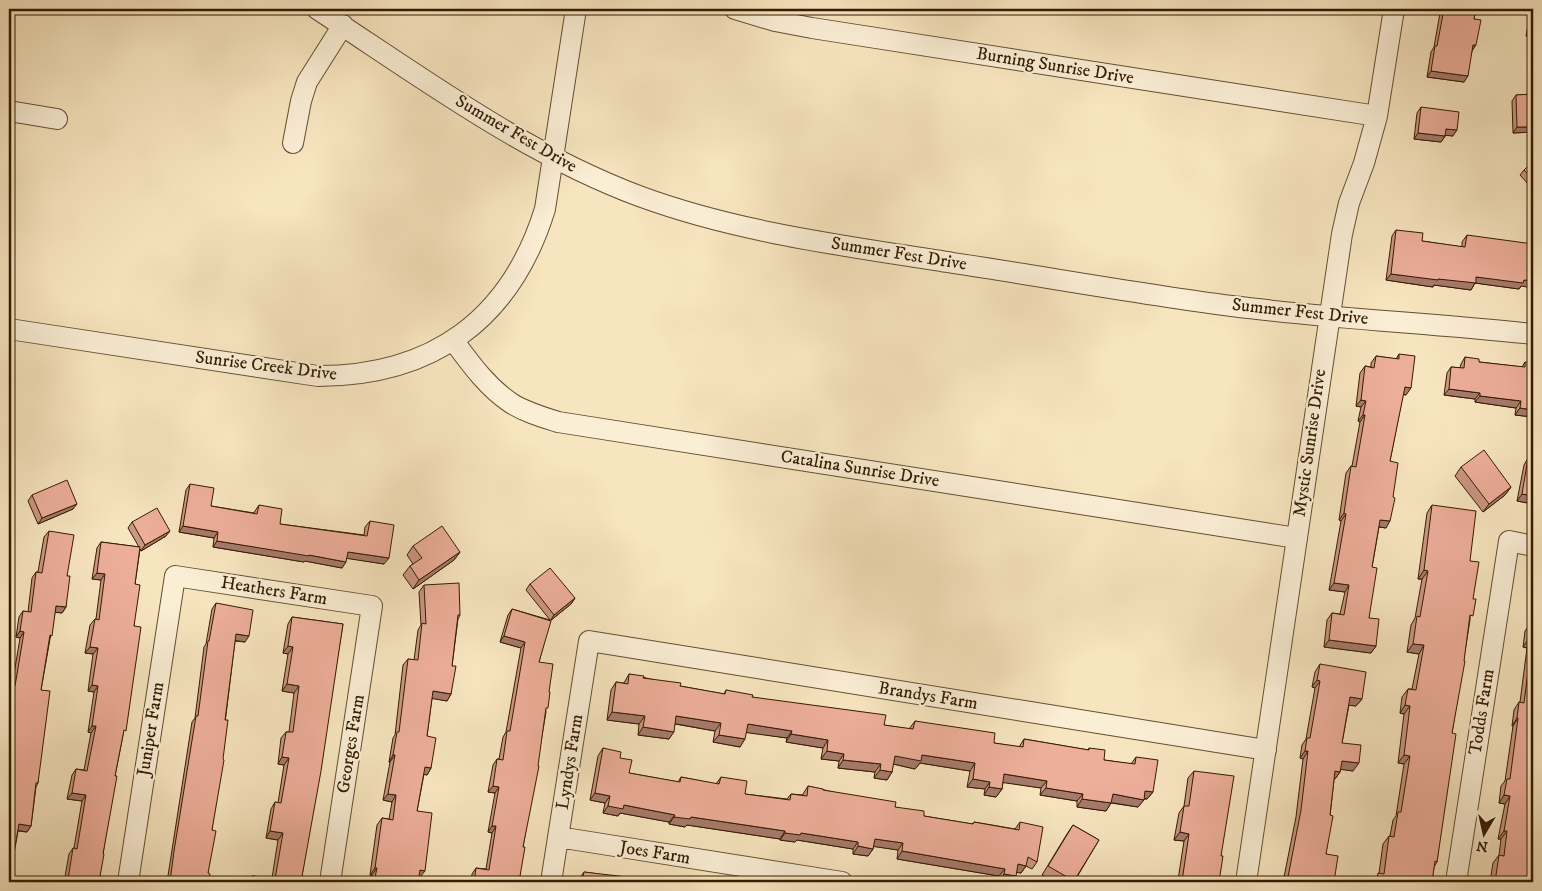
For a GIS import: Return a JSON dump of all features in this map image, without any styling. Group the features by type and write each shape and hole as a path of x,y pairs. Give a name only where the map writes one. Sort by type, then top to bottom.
{"street":[{"name":"Summer Fest Drive","path":"317,9 491,123 554,159 639,196 717,221 787,236 1233,306 1533,334"},
{"name":"Sunrise Creek Drive","path":"9,329 318,376 356,374 386,369 408,362 453,340 485,315 514,279 529,252 545,209 576,9"},
{"name":"Burning Sunrise Drive","path":"735,9 776,15 812,28 1377,116"},
{"name":"Mystic Sunrise Drive","path":"1246,882 1342,234 1349,203 1364,163 1377,116 1394,9"},
{"path":"293,143 301,101 307,82 343,26"},
{"path":"9,111 57,119"},
{"name":"Catalina Sunrise Drive","path":"453,340 476,371 495,390 512,403 534,415 558,422 1297,538"},
{"name":"Todds Farm","path":"1456,882 1509,541 1533,546"},
{"name":"Heathers Farm","path":"175,576 372,606"},
{"name":"Juniper Farm","path":"128,882 175,576"},
{"name":"Georges Farm","path":"330,882 372,606"},
{"name":"Brandys Farm","path":"589,641 1266,750"},
{"name":"Lyndys Farm","path":"551,882 589,641"},
{"name":"Joes Farm","path":"558,837 842,882"}],"building":[{"path":"1444,9 1476,9 1474,19 1481,20 1476,45 1473,45 1468,76 1431,71"},
{"path":"1533,94 1533,127 1517,127 1516,95"},
{"path":"1421,107 1459,112 1457,130 1446,129 1445,136 1418,133"},
{"path":"1533,161 1533,179 1524,170"},
{"path":"1396,230 1423,233 1422,241 1465,247 1467,235 1533,244 1533,281 1524,280 1523,283 1476,277 1476,283 1391,274"},
{"path":"1399,354 1415,356 1411,388 1405,387 1390,461 1398,463 1393,497 1395,498 1390,521 1380,520 1372,567 1377,568 1369,618 1379,619 1376,646 1329,640 1332,613 1344,615 1349,585 1334,583 1346,514 1344,513 1351,466 1356,467 1365,415 1363,415 1366,401 1361,400 1365,366 1374,368 1376,356 1399,359"},
{"path":"1465,357 1479,359 1479,362 1525,367 1525,362 1533,363 1533,410 1520,408 1521,401 1480,396 1480,393 1449,389 1451,367 1464,368"},
{"path":"1484,450 1511,487 1489,504 1461,467"},
{"path":"1528,458 1533,459 1533,496 1522,494"},
{"path":"67,480 77,504 42,518 32,495"},
{"path":"190,484 214,488 211,506 257,514 259,505 282,509 280,524 367,536 370,521 394,525 389,558 348,552 346,562 217,541 218,532 183,526"},
{"path":"1432,505 1476,511 1470,561 1479,562 1473,599 1476,599 1473,616 1470,615 1465,661 1452,733 1456,734 1437,862 1435,861 1432,882 1377,882 1378,873 1384,874 1389,836 1394,837 1398,812 1401,812 1410,756 1404,755 1410,706 1405,705 1408,689 1416,690 1424,645 1413,644 1417,616 1420,617 1428,571 1424,570"},
{"path":"157,508 170,531 145,545 132,522"},
{"path":"442,526 460,552 419,580 410,566 422,558 413,546"},
{"path":"49,531 74,535 67,576 70,576 66,607 56,606 41,690 50,691 31,826 19,824 11,869 14,870 12,882 9,882 9,707 12,686 15,686 24,632 20,631 23,611 31,612 36,572 42,573"},
{"path":"101,542 140,547 135,584 140,585 134,626 141,627 126,731 124,730 115,776 117,776 99,882 66,882 73,848 77,849 86,795 72,793 76,769 87,771 96,726 92,726 98,686 92,685 98,648 90,647 95,619 99,620 105,574 97,573"},
{"path":"550,568 575,598 554,615 530,584"},
{"path":"459,583 460,615 458,615 452,666 456,666 451,694 433,691 427,736 436,738 431,768 425,767 417,811 432,813 425,871 420,870 418,882 374,882 382,818 393,820 396,795 388,794 397,732 399,732 408,659 418,660 422,623 426,624 424,585"},
{"path":"216,603 253,610 249,636 236,634 225,720 228,720 224,760 212,830 216,831 208,873 210,874 209,882 170,882 196,716 198,716 208,641"},
{"path":"512,609 551,621 539,662 553,664 548,708 546,708 539,766 523,847 525,847 519,882 474,882 476,868 489,870 496,826 492,826 499,787 493,786 497,759 503,760 507,731 510,731 525,642 504,636"},
{"path":"292,617 343,624 321,771 301,882 251,882 252,876 275,879 283,833 270,831 275,802 281,803 289,758 282,757 286,732 293,732 299,686 287,684 293,647 288,646"},
{"path":"1531,623 1533,624 1533,830 1530,848 1533,849 1533,882 1495,882 1499,855 1504,856 1507,831 1504,831 1510,796 1504,795 1507,779 1510,779 1519,702 1524,703 1532,640 1528,640"},
{"path":"1320,664 1366,672 1362,699 1350,697 1342,743 1361,745 1359,763 1342,761 1340,772 1335,771 1330,815 1333,816 1326,854 1338,856 1334,882 1287,882 1301,810 1308,751 1305,751 1307,738 1310,738 1320,681 1317,680"},
{"path":"629,674 644,676 643,678 681,683 680,686 725,694 726,690 753,695 752,697 886,715 884,725 913,729 915,721 995,733 994,743 1023,747 1024,739 1089,750 1089,748 1105,750 1104,760 1135,764 1136,757 1158,760 1153,792 1145,791 1144,800 1113,794 1111,803 1082,799 1083,794 1046,788 1047,781 1004,774 1002,789 989,787 990,782 973,779 975,763 922,755 921,761 895,756 892,772 880,770 881,764 843,760 844,754 827,751 828,740 791,734 792,731 748,724 745,739 719,735 721,723 676,716 674,732 643,727 645,716 612,712 616,682 628,684"},
{"path":"603,748 621,752 620,758 632,760 629,773 680,782 681,777 719,784 721,777 747,781 745,794 790,800 791,794 807,796 808,786 896,802 895,807 924,811 924,816 1019,830 1020,822 1043,827 1037,862 1028,857 1026,866 1018,864 1016,876 1004,874 1005,869 902,851 903,843 875,839 873,849 858,846 858,842 801,833 800,835 785,833 785,831 691,817 690,819 674,817 675,815 624,805 623,809 608,806 610,796 595,793"},
{"path":"1194,771 1234,776 1221,856 1223,856 1219,882 1168,882 1169,879 1182,881 1189,834 1180,832 1184,806 1189,806"},
{"path":"1073,825 1099,840 1074,881 1048,866"},
{"path":"584,872 627,877 655,882 582,882"}]}
